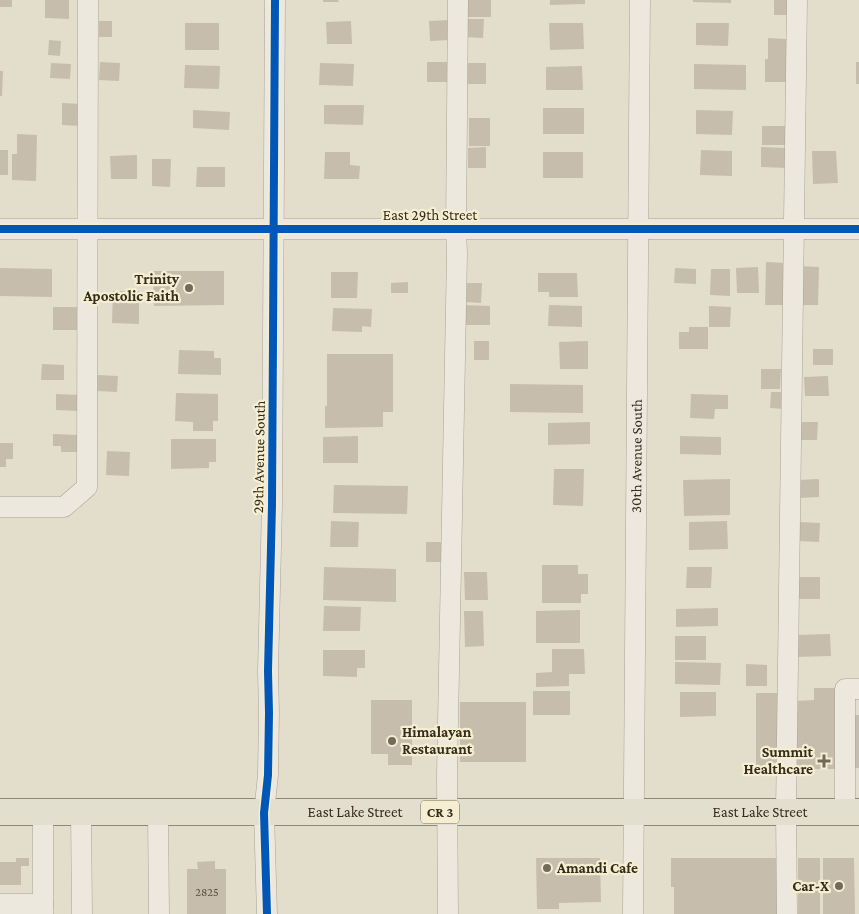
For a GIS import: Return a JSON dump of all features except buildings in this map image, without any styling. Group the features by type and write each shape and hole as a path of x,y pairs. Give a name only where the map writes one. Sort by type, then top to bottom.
{"main road":[{"name":"East Lake Street","path":"0,812 852,812"}],"street":[{"path":"0,507 64,506 87,487 89,255 88,0"},
{"name":"29th Avenue South","path":"267,914 264,813 268,775 269,713 276,0"},
{"path":"448,914 447,812 457,254 458,0"},
{"name":"30th Avenue South","path":"634,914 633,812 640,0"},
{"path":"787,914 786,812 795,229 796,0"},
{"name":"East 29th Street","path":"0,229 859,229"},
{"path":"852,812 845,689 859,689"},
{"path":"0,904 43,909 43,812"},
{"path":"81,812 82,914"},
{"path":"158,812 159,914"}],"cycle path":[{"path":"267,914 264,813 268,775 268,671 272,505 275,0"},
{"path":"0,229 859,229"}],"place":[{"name":"Trinity Apostolic Faith","path":"189,288"},
{"name":"Himalayan Restaurant","path":"392,741"},
{"name":"Summit Healthcare","path":"824,761"},
{"name":"Amandi Cafe","path":"547,868"},
{"name":"Car-X","path":"839,886"}]}
